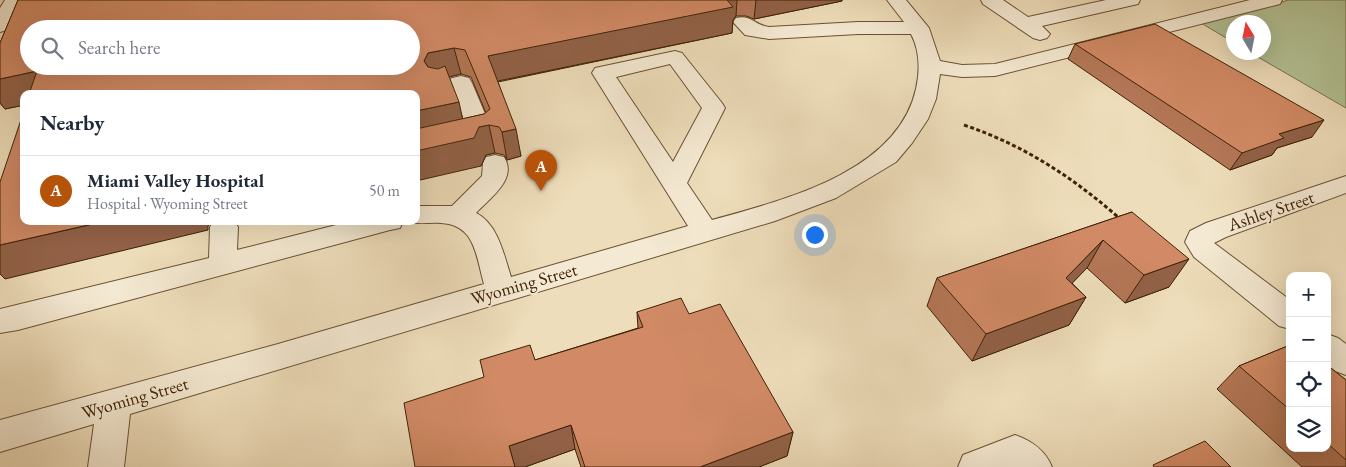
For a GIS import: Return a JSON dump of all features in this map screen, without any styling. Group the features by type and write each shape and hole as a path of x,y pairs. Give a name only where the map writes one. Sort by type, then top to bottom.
{"street":[{"path":"0,26 14,0"},
{"path":"896,0 914,22"},
{"path":"990,0 1066,52"},
{"path":"1025,24 1131,0"},
{"path":"930,66 962,71 996,70 1274,0"},
{"path":"742,22 752,31 760,33 807,22 914,22"},
{"name":"Wyoming Street","path":"0,436 316,346 500,290 807,202 849,182 886,156 907,132 925,103 930,57 914,22"},
{"path":"674,184 714,108 675,57 603,73 674,184 705,231"},
{"path":"420,149 482,135 461,83 444,87"},
{"path":"458,215 494,179 496,172 494,163"},
{"name":"Ashley Street","path":"1286,314 1217,261 1199,242 1203,235 1346,184"},
{"path":"420,215 436,213 458,215 473,221 482,231 500,290"},
{"path":"0,321 374,225"},
{"path":"223,264 224,227"},
{"path":"1331,350 1346,362"},
{"path":"106,467 114,404"},
{"path":"976,467 1014,451 1034,467"}],"path":[{"path":"964,125 1005,138 1026,149 1081,185 1118,217 1130,219"},
{"path":"1115,221 1118,217"}],"green space":[{"path":"1289,0 1346,0 1346,108 1263,60 1271,60 1271,15 1232,15"},
{"path":"1226,16 1226,38 1201,23"}],"building":[{"path":"18,0 727,0 733,7 488,56 516,129 502,132 499,127 489,125 479,127 474,138 420,150 420,128 484,114 490,109 465,50 454,48 428,53 424,61 428,67 438,69 445,66 459,102 420,110 420,90 30,90 36,75 420,75 420,20 20,20 20,75 0,79 0,43"},
{"path":"1155,24 1324,120 1279,134 1284,138 1242,153 1075,44"},
{"path":"20,123 20,225 88,225 0,245 0,182"},
{"path":"1132,212 1189,259 1144,275 1103,240 1066,278 1086,297 986,334 937,278"},
{"path":"681,298 689,314 720,304 793,432 700,467 585,467 571,425 509,446 515,467 415,467 404,403 484,377 480,360 530,345 535,360 643,327 637,312"},
{"path":"1286,347 1286,407 1239,366"},
{"path":"1331,368 1346,380 1346,460 1331,447"},
{"path":"1205,441 1231,467 1154,467 1153,465"}],"place":[{"name":"Miami Valley Hospital","path":"541,191"}]}
